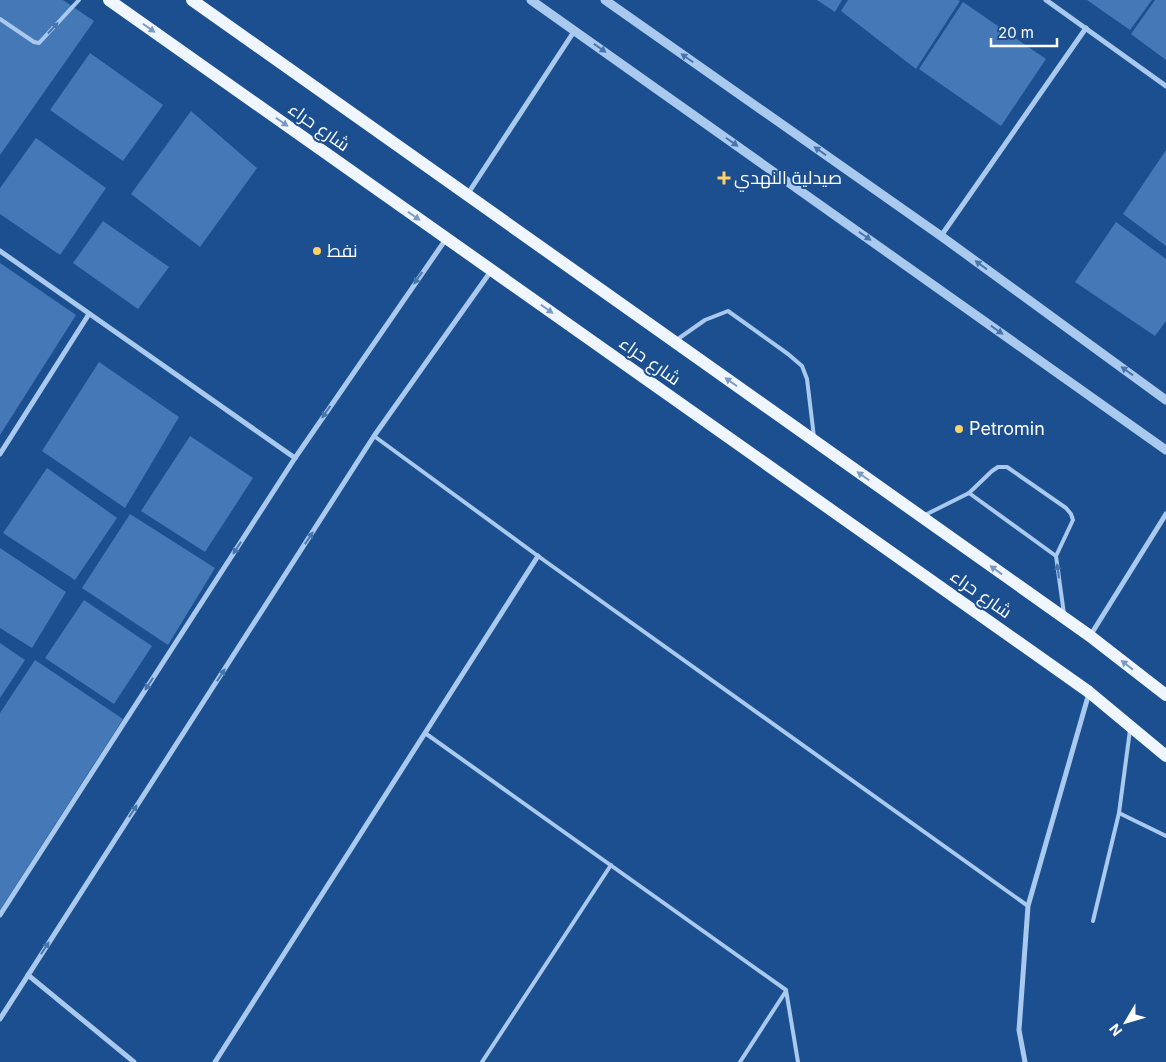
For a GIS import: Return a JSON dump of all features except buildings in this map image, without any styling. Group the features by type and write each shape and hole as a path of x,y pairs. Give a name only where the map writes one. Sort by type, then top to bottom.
{"main road":[{"name":"شارع حراء","path":"109,0 1089,692 1166,756"},
{"name":"شارع حراء","path":"192,0 1090,636 1166,695"}],"street":[{"path":"531,0 1166,450"},
{"path":"604,0 941,236 1166,400"},
{"path":"1046,0 1166,86"},
{"path":"941,236 1086,28"},
{"path":"467,195 574,30"},
{"path":"0,915 295,458 446,238"},
{"path":"0,251 295,458"},
{"path":"0,1019 374,436 491,270"},
{"path":"0,454 90,314"},
{"path":"1090,636 1166,514"},
{"path":"216,1062 538,556"},
{"path":"1025,1062 1018,1030 1028,906 1089,692"},
{"path":"28,975 134,1062"}],"lane":[{"path":"0,18 34,42 39,42 80,0"},
{"path":"674,341 704,320 728,311 802,366 808,379 815,441"},
{"path":"374,436 538,556 1028,906"},
{"path":"922,517 969,493 998,467 1007,467 1066,508 1071,514 1072,520 1056,556 1065,619"},
{"path":"969,493 1056,556"},
{"path":"1094,922 1119,813 1130,726"},
{"path":"426,734 786,990 798,1062"},
{"path":"1119,813 1166,836"},
{"path":"482,1062 610,865"},
{"path":"740,1062 786,990"}],"place":[{"name":"صيدلية النهدي","path":"724,178"},
{"name":"نفط","path":"317,251"},
{"name":"Petromin","path":"959,429"}]}
